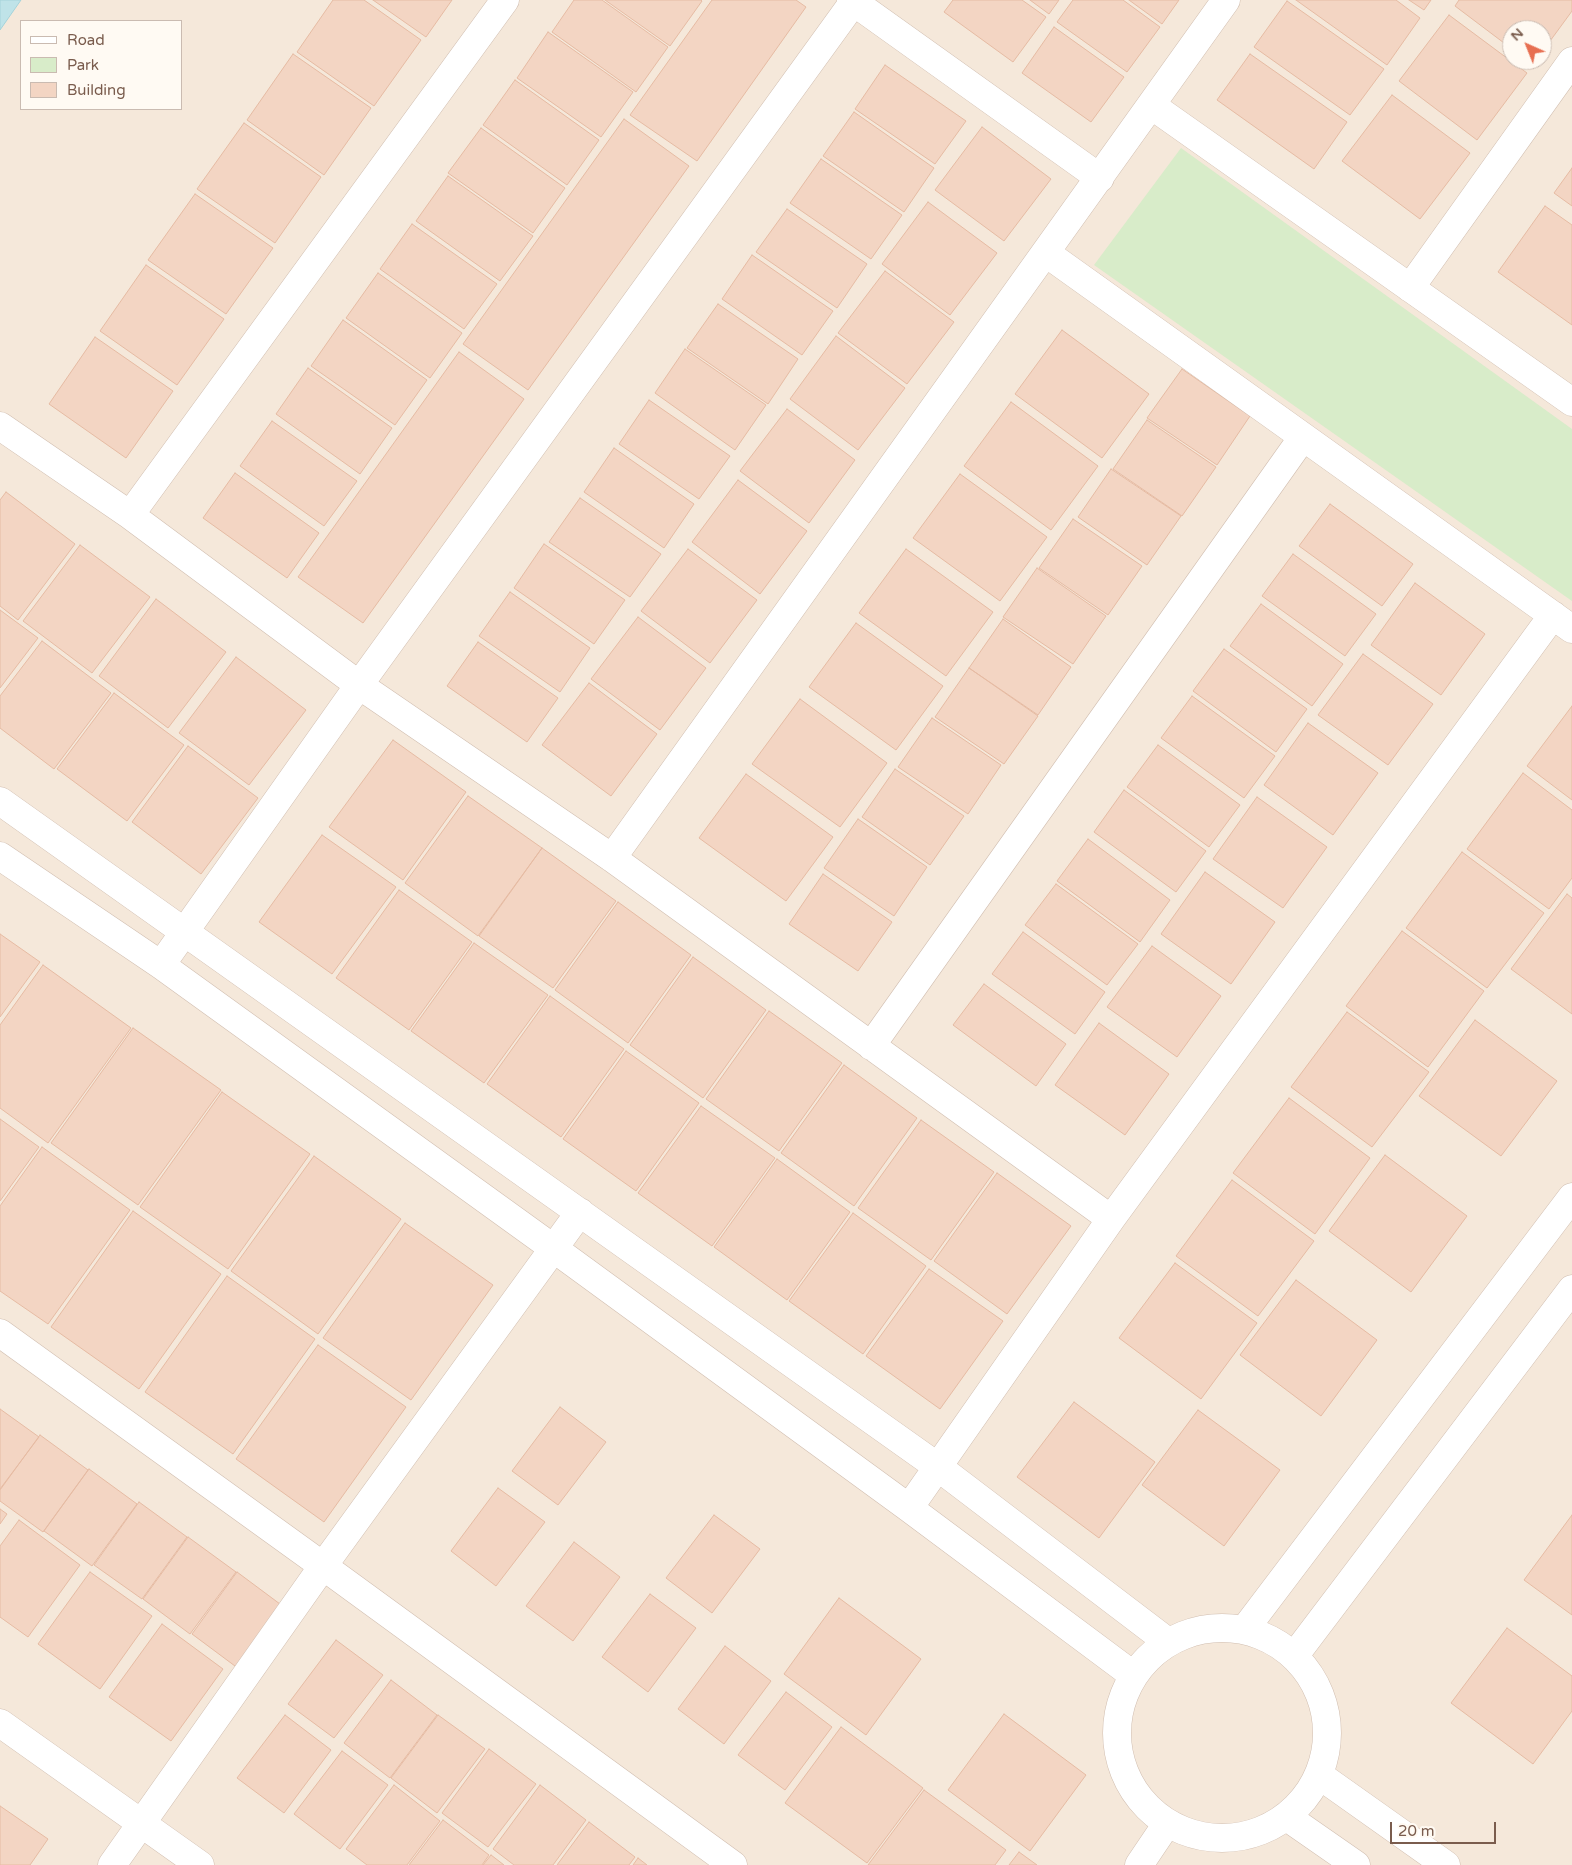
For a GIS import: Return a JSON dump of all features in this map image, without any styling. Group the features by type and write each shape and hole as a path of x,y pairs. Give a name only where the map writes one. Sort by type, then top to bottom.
{"street":[{"path":"130,515 504,0"},
{"path":"612,858 1226,0"},
{"path":"161,966 359,685 853,1 1100,178"},
{"path":"1410,288 1572,61"},
{"path":"1151,105 1572,402"},
{"path":"909,1508 1112,1219 1563,622 1046,253"},
{"path":"0,426 130,515 359,685 612,858 1112,1219"},
{"path":"871,1046 1303,437"},
{"path":"0,801 938,1467 1168,1642"},
{"path":"0,856 161,966 553,1248 909,1508 1133,1675"},
{"path":"1245,1630 1572,1197"},
{"path":"112,1865 324,1566 580,1212"},
{"path":"1295,1655 1572,1289"},
{"path":"0,1333 324,1566 733,1865"},
{"path":"1219,1627 1245,1630 1272,1639 1295,1655 1315,1681 1326,1712 1328,1744 1319,1775 1306,1798 1287,1816 1256,1834 1220,1839 1186,1833 1166,1825 1134,1793 1121,1765 1116,1734 1120,1703 1133,1675 1149,1657 1168,1642 1192,1631 1219,1627"},
{"path":"0,1723 200,1865"},
{"path":"1319,1775 1446,1865"},
{"path":"1287,1816 1356,1865"},
{"path":"1139,1865 1166,1825"}],"shaded area":[{"path":"0,0 1572,0 1572,1865 0,1865"}],"green space":[{"path":"1181,148 1572,429 1572,601 1094,265"}],"water":[{"path":"0,0 21,0 0,30"}],"building":[{"path":"333,0 364,0 421,40 374,106 297,52"},
{"path":"373,0 452,0 426,37"},
{"path":"574,0 602,0 668,47 636,92 552,32"},
{"path":"605,0 701,0 702,1 670,46"},
{"path":"712,0 796,0 806,7 697,161 630,115"},
{"path":"953,0 1022,0 1046,17 1013,62 944,12"},
{"path":"1030,0 1059,0 1049,14"},
{"path":"1073,0 1123,0 1160,27 1127,72 1057,22"},
{"path":"1129,0 1179,0 1162,24"},
{"path":"1296,0 1396,0 1420,18 1387,65"},
{"path":"1409,0 1431,0 1424,10"},
{"path":"1459,0 1572,0 1572,11 1552,38 1552,20 1502,20 1502,41 1455,6"},
{"path":"1287,1 1384,69 1350,115 1254,47"},
{"path":"1449,15 1502,54 1502,70 1523,70 1527,73 1477,140 1399,81"},
{"path":"1054,27 1124,77 1091,122 1022,73"},
{"path":"548,32 633,92 601,137 517,78"},
{"path":"293,54 371,108 324,175 247,120"},
{"path":"1250,54 1347,122 1314,169 1217,100"},
{"path":"885,65 966,121 935,164 855,109"},
{"path":"515,80 599,140 567,185 483,125"},
{"path":"1392,95 1470,153 1420,219 1342,161"},
{"path":"854,112 934,168 904,212 823,156"},
{"path":"624,119 689,166 528,390 463,344"},
{"path":"244,123 321,177 275,243 197,189"},
{"path":"982,127 1051,179 1004,241 935,190"},
{"path":"481,128 565,188 533,233 448,173"},
{"path":"821,159 902,215 871,259 790,203"},
{"path":"1572,168 1572,206 1554,193"},
{"path":"448,176 533,236 500,281 416,221"},
{"path":"195,194 273,248 226,314 148,260"},
{"path":"928,202 997,253 950,315 882,264"},
{"path":"1545,206 1572,225 1572,325 1498,272"},
{"path":"787,209 867,264 837,308 756,252"},
{"path":"412,224 497,284 464,329 380,269"},
{"path":"752,255 833,311 802,355 722,299"},
{"path":"146,265 224,319 177,385 100,331"},
{"path":"885,271 954,322 907,384 838,333"},
{"path":"378,273 462,333 430,378 346,318"},
{"path":"718,304 798,359 768,404 687,348"},
{"path":"343,320 427,380 395,425 311,366"},
{"path":"1062,330 1149,394 1102,458 1015,394"},
{"path":"836,336 905,388 858,450 790,399"},
{"path":"95,337 173,391 126,458 49,404"},
{"path":"685,349 766,405 735,450 655,393"},
{"path":"459,352 524,399 363,623 298,577"},
{"path":"308,368 392,428 360,474 276,414"},
{"path":"1182,369 1250,416 1217,465 1147,418"},
{"path":"649,400 730,456 699,499 619,444"},
{"path":"1011,402 1098,466 1051,530 964,466"},
{"path":"787,409 855,460 809,523 740,471"},
{"path":"1147,420 1216,467 1182,516 1113,469"},
{"path":"272,421 357,481 324,526 240,466"},
{"path":"614,448 694,504 664,548 584,492"},
{"path":"1111,469 1181,516 1147,565 1078,517"},
{"path":"235,473 319,533 287,578 203,518"},
{"path":"960,474 1047,537 1000,601 913,538"},
{"path":"738,480 807,531 760,594 692,542"},
{"path":"6,492 75,544 18,620 0,606 0,500"},
{"path":"580,498 661,554 630,597 549,542"},
{"path":"1330,504 1413,564 1382,606 1299,546"},
{"path":"1073,519 1142,566 1108,615 1039,568"},
{"path":"544,544 625,600 594,644 514,588"},
{"path":"80,545 150,597 92,673 23,621"},
{"path":"688,549 757,600 710,663 641,611"},
{"path":"906,549 993,612 946,676 859,613"},
{"path":"1293,554 1376,614 1345,656 1262,596"},
{"path":"1037,568 1106,616 1073,664 1003,617"},
{"path":"1415,583 1485,634 1441,695 1371,645"},
{"path":"510,592 590,648 560,692 479,636"},
{"path":"156,599 226,652 168,728 99,676"},
{"path":"1261,604 1343,664 1312,706 1230,646"},
{"path":"0,610 38,638 0,688"},
{"path":"638,617 706,668 660,730 591,679"},
{"path":"1003,619 1071,667 1038,715 969,668"},
{"path":"856,623 943,686 896,750 809,687"},
{"path":"42,641 111,693 54,769 0,728 0,696"},
{"path":"478,642 558,698 527,742 447,686"},
{"path":"1224,649 1307,709 1276,752 1193,691"},
{"path":"1363,654 1433,704 1388,765 1318,715"},
{"path":"236,657 306,710 249,785 179,733"},
{"path":"969,668 1038,716 1004,764 935,717"},
{"path":"589,683 657,734 611,796 542,745"},
{"path":"114,693 184,745 127,821 57,769"},
{"path":"1192,696 1275,756 1244,798 1161,738"},
{"path":"800,699 887,763 840,827 752,764"},
{"path":"1572,706 1572,800 1527,766"},
{"path":"932,718 1001,765 968,814 898,767"},
{"path":"1308,723 1378,773 1333,835 1264,785"},
{"path":"393,740 466,792 403,880 329,827"},
{"path":"1158,745 1240,805 1209,847 1127,787"},
{"path":"188,746 258,798 201,874 132,822"},
{"path":"895,769 964,816 930,865 862,817"},
{"path":"1523,773 1572,810 1572,878 1549,909 1467,849"},
{"path":"746,774 833,837 786,901 699,838"},
{"path":"1124,790 1206,851 1176,892 1094,832"},
{"path":"468,796 542,848 478,936 405,883"},
{"path":"1257,797 1327,847 1283,908 1213,859"},
{"path":"858,819 927,867 894,916 824,868"},
{"path":"322,835 396,887 332,974 259,922"},
{"path":"1088,839 1170,900 1140,942 1057,881"},
{"path":"542,848 616,901 553,988 479,936"},
{"path":"1462,852 1544,913 1487,988 1406,928"},
{"path":"1205,872 1275,922 1231,984 1161,934"},
{"path":"823,874 892,922 858,971 789,924"},
{"path":"1056,884 1138,944 1107,985 1025,925"},
{"path":"399,890 472,942 409,1030 336,978"},
{"path":"1567,894 1572,898 1572,1014 1511,969"},
{"path":"618,902 691,955 628,1043 555,990"},
{"path":"1402,931 1484,991 1428,1067 1346,1006"},
{"path":"1023,932 1105,992 1075,1034 992,974"},
{"path":"0,934 40,962 0,1017"},
{"path":"474,943 548,995 484,1083 411,1031"},
{"path":"1152,946 1221,996 1177,1057 1107,1007"},
{"path":"693,957 766,1010 703,1098 630,1045"},
{"path":"43,965 131,1028 48,1143 0,1108 0,1025"},
{"path":"984,984 1066,1044 1036,1086 953,1025"},
{"path":"550,996 624,1049 561,1137 487,1084"},
{"path":"769,1011 842,1063 779,1151 706,1099"},
{"path":"1347,1012 1429,1072 1372,1147 1291,1087"},
{"path":"1475,1020 1557,1081 1501,1156 1419,1096"},
{"path":"1099,1023 1169,1074 1125,1135 1055,1085"},
{"path":"133,1028 221,1090 138,1205 51,1143"},
{"path":"626,1051 699,1103 636,1191 563,1139"},
{"path":"844,1065 917,1118 854,1206 781,1153"},
{"path":"222,1092 310,1154 228,1269 140,1207"},
{"path":"1289,1098 1370,1158 1315,1234 1233,1173"},
{"path":"701,1106 775,1158 712,1246 638,1193"},
{"path":"0,1119 39,1147 0,1201"},
{"path":"921,1120 994,1172 931,1260 858,1208"},
{"path":"42,1147 130,1210 48,1324 0,1291 0,1206"},
{"path":"1385,1155 1467,1216 1411,1292 1329,1231"},
{"path":"314,1156 401,1219 318,1334 231,1271"},
{"path":"777,1159 850,1212 787,1300 714,1247"},
{"path":"997,1173 1071,1226 1007,1314 934,1261"},
{"path":"1232,1180 1314,1241 1258,1316 1176,1256"},
{"path":"133,1211 221,1274 139,1389 51,1327"},
{"path":"853,1213 926,1266 863,1354 789,1301"},
{"path":"405,1223 493,1285 411,1400 323,1338"},
{"path":"1175,1263 1257,1323 1201,1399 1119,1338"},
{"path":"929,1269 1003,1321 940,1409 866,1356"},
{"path":"227,1276 315,1339 233,1454 145,1392"},
{"path":"1296,1280 1377,1340 1321,1416 1240,1355"},
{"path":"318,1345 406,1407 324,1522 236,1459"},
{"path":"1074,1402 1155,1462 1099,1538 1017,1477"},
{"path":"560,1407 606,1442 558,1505 512,1471"},
{"path":"0,1409 39,1437 0,1489"},
{"path":"1198,1410 1280,1470 1224,1546 1142,1485"},
{"path":"40,1435 88,1470 43,1532 0,1501 0,1490"},
{"path":"89,1469 137,1504 92,1566 44,1531"},
{"path":"498,1488 545,1522 496,1586 451,1551"},
{"path":"139,1502 187,1537 142,1599 94,1565"},
{"path":"0,1509 7,1514 0,1524"},
{"path":"714,1515 760,1549 712,1613 666,1578"},
{"path":"1572,1515 1572,1615 1524,1580"},
{"path":"19,1520 80,1565 28,1637 0,1617 0,1546"},
{"path":"188,1537 236,1572 190,1634 143,1599"},
{"path":"574,1542 620,1577 573,1641 526,1606"},
{"path":"90,1572 152,1616 100,1689 38,1644"},
{"path":"237,1572 284,1607 239,1669 192,1634"},
{"path":"650,1594 696,1628 648,1692 602,1657"},
{"path":"839,1598 921,1659 866,1735 784,1674"},
{"path":"162,1624 223,1669 171,1741 109,1697"},
{"path":"1507,1628 1572,1676 1572,1711 1533,1764 1451,1703"},
{"path":"336,1640 383,1675 334,1738 288,1704"},
{"path":"725,1646 771,1681 724,1744 678,1709"},
{"path":"391,1680 437,1715 390,1778 344,1743"},
{"path":"786,1692 832,1727 785,1790 738,1755"},
{"path":"1004,1714 1086,1775 1030,1851 948,1790"},
{"path":"285,1715 331,1750 284,1813 237,1778"},
{"path":"438,1715 485,1749 437,1813 391,1778"},
{"path":"841,1727 923,1788 867,1863 785,1803"},
{"path":"489,1749 536,1784 488,1847 442,1813"},
{"path":"342,1751 388,1785 340,1849 294,1814"},
{"path":"394,1785 440,1821 407,1865 367,1865 346,1849"},
{"path":"540,1785 586,1820 553,1865 514,1865 493,1849"},
{"path":"924,1790 1006,1850 995,1865 868,1865"},
{"path":"0,1806 48,1839 30,1865 0,1865"},
{"path":"443,1820 489,1855 482,1865 409,1865"},
{"path":"589,1822 635,1857 629,1865 557,1865"},
{"path":"1019,1852 1037,1865 1009,1865"},
{"path":"491,1855 504,1865 483,1865"},
{"path":"638,1858 647,1865 633,1865"}]}
